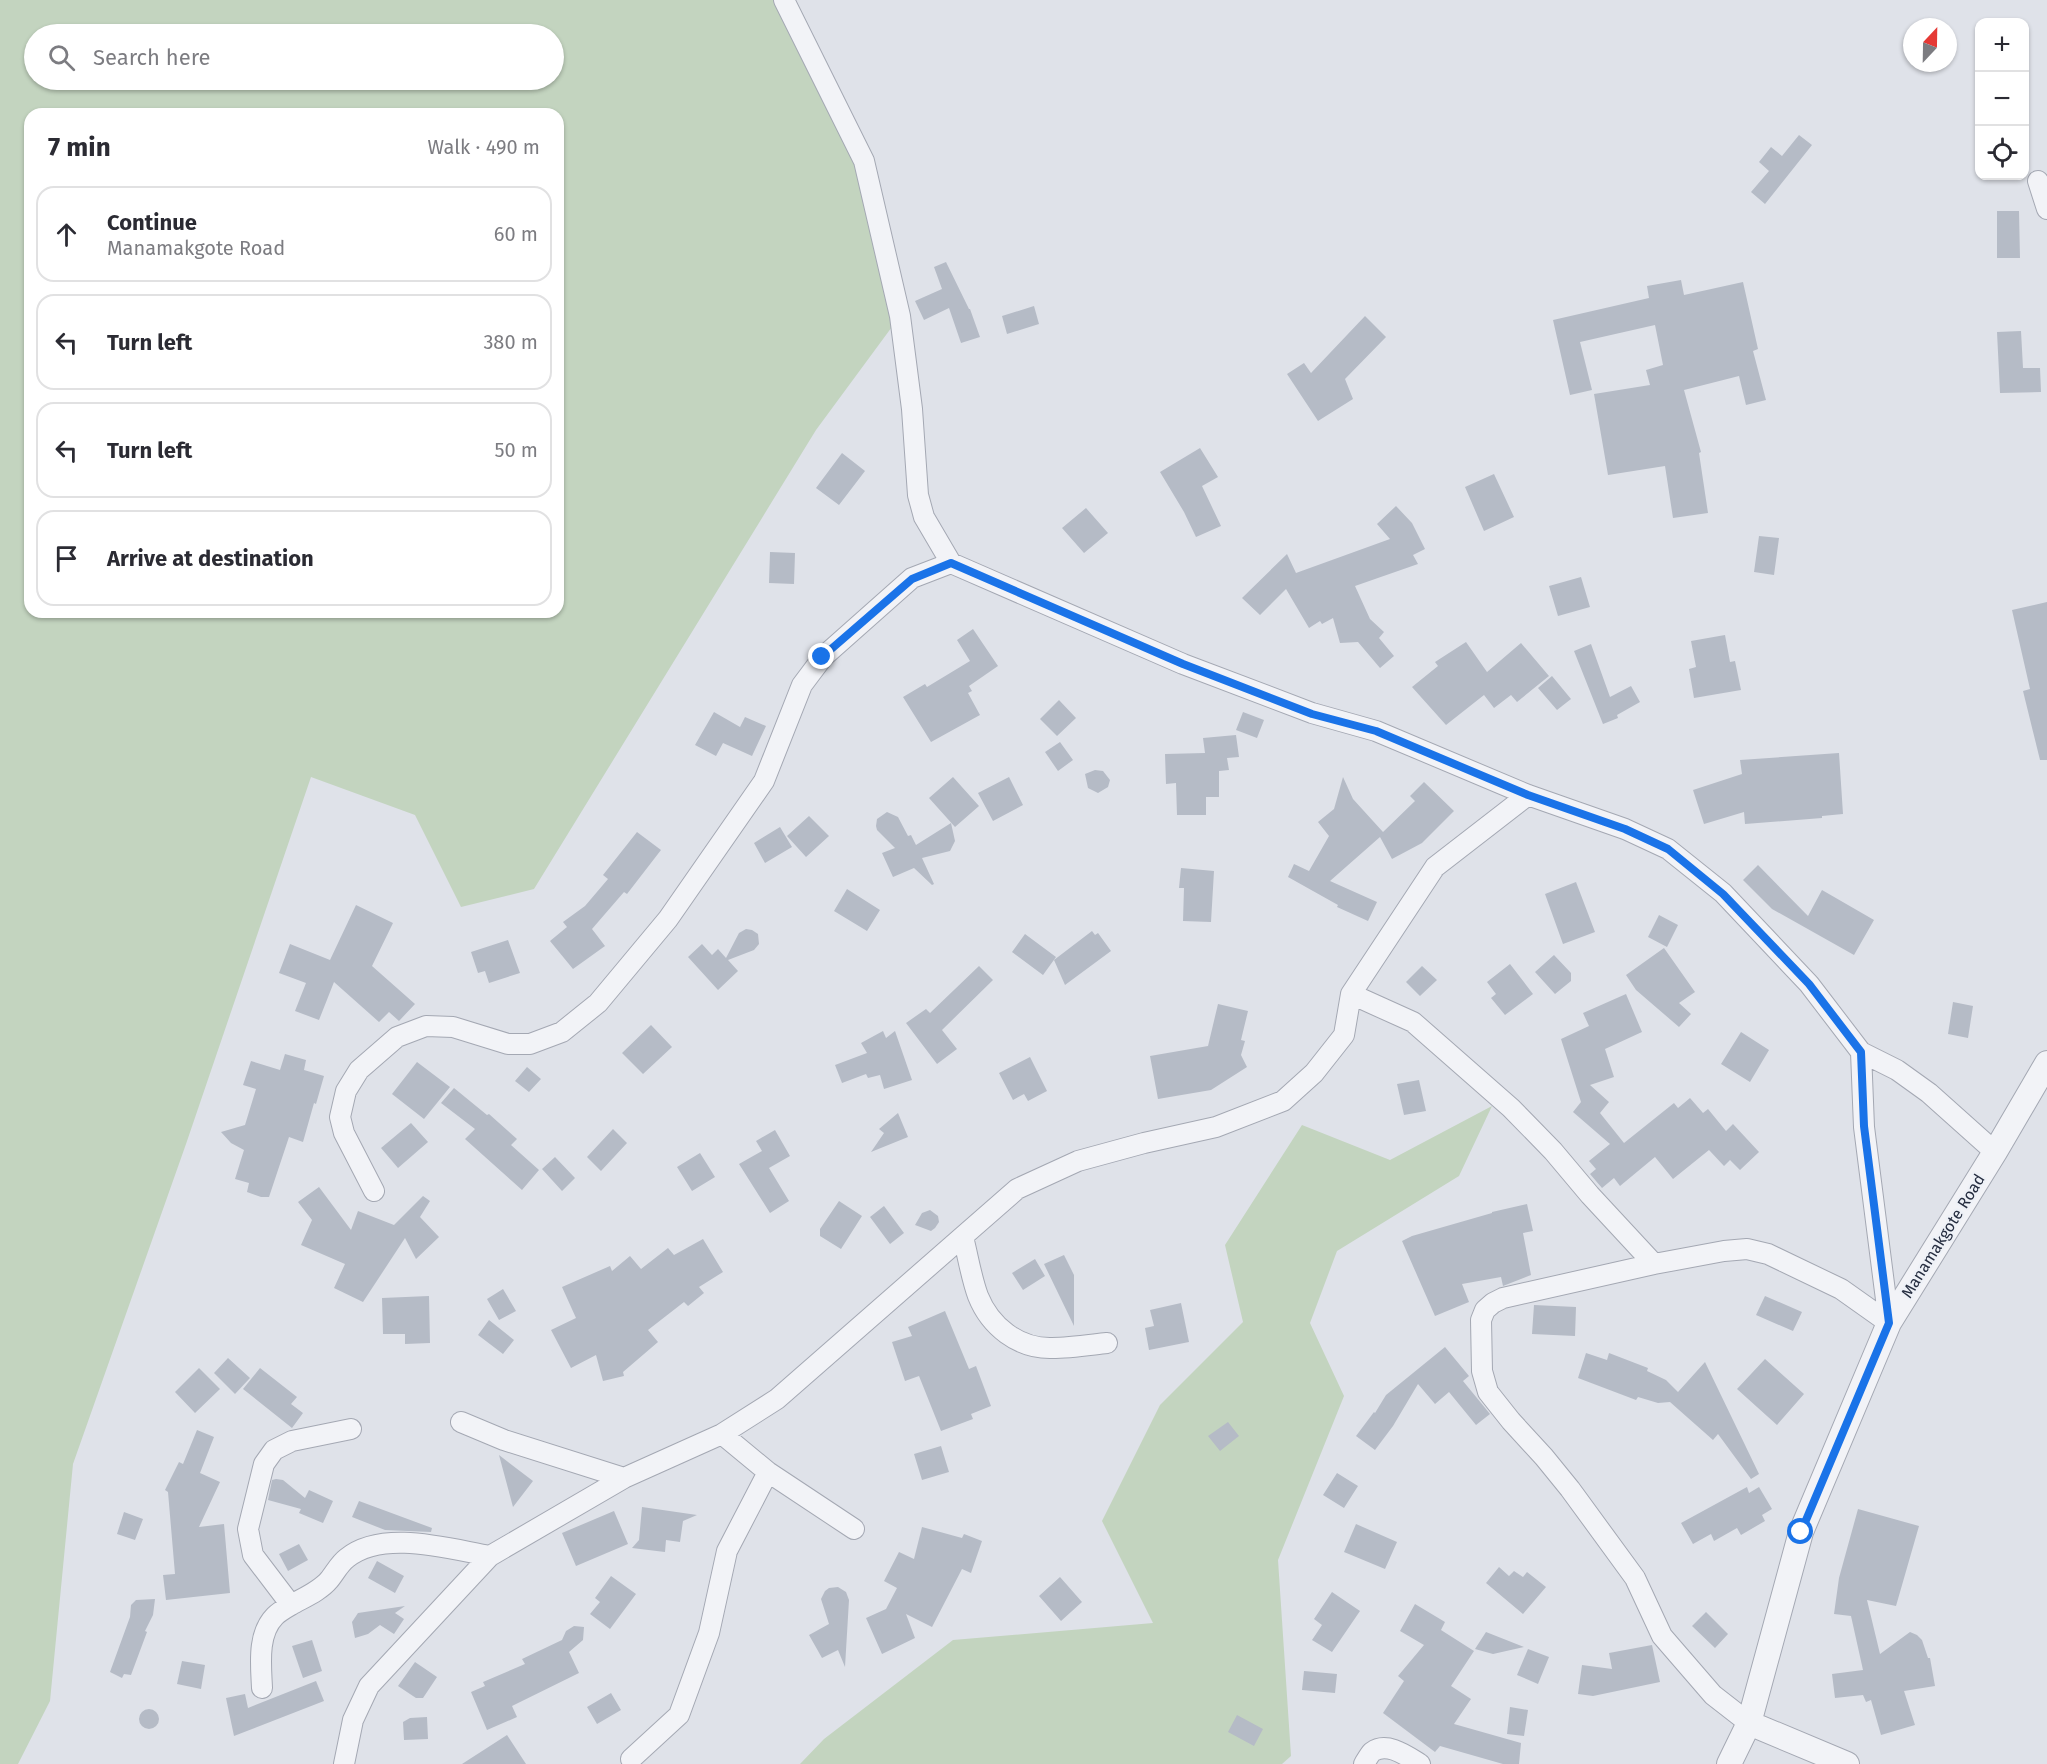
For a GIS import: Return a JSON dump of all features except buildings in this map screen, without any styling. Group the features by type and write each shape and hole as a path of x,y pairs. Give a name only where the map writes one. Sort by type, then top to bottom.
{"street":[{"path":"784,0 864,161 900,316 912,409 918,495 924,517 951,563 1183,664 1312,714 1376,731 1528,795 1625,829 1668,849 1723,894 1809,984 1861,1052 1897,1070 1929,1093 1995,1152"},
{"path":"2038,181 2047,209"},
{"path":"374,1191 344,1133 340,1117 346,1091 359,1070 397,1037 426,1026 453,1027 508,1044 530,1044 561,1032 598,1003 668,919 764,781 802,685 822,657 912,579 951,563"},
{"path":"344,1764 353,1720 369,1686 490,1556 624,1478 722,1434 777,1399 1017,1189 1078,1161 1216,1127 1283,1101 1314,1073 1344,1035 1351,994 1435,867 1528,795"},
{"path":"1351,994 1413,1022 1493,1092 1553,1151 1654,1264"},
{"path":"1861,1052 1864,1126 1889,1323"},
{"name":"Manamakgote Road","path":"1728,1764 1749,1723 1801,1532 1889,1323 2047,1063"},
{"path":"963,1237 978,1296 990,1317 1006,1336 1028,1345 1050,1348 1107,1343"},
{"path":"1847,1764 1749,1723 1713,1695 1662,1636 1635,1578 1545,1457 1511,1421 1488,1392 1482,1371 1481,1320 1485,1310 1503,1298 1654,1264 1747,1249 1768,1254 1841,1289 1889,1323"},
{"path":"461,1422 504,1440 624,1478"},
{"path":"291,1605 252,1555 248,1529 264,1464 274,1449 292,1441 351,1428"},
{"path":"722,1434 768,1472 854,1529"},
{"path":"631,1759 679,1715 709,1633 727,1551 768,1472"},
{"path":"262,1688 260,1651 266,1630 274,1617 321,1587 347,1558 378,1545 427,1545 490,1556"},
{"path":"1364,1764 1372,1752 1384,1748 1397,1751 1420,1764"}],"green space":[{"path":"0,0 784,0 864,161 900,316 816,430 534,889 461,907 415,815 311,777 186,1144 73,1464 50,1701 18,1764 0,1764"},
{"path":"1492,1106 1459,1176 1337,1251 1310,1323 1344,1396 1278,1560 1291,1756 1282,1764 800,1764 824,1739 953,1640 1153,1623 1102,1521 1160,1405 1243,1322 1225,1245 1302,1125 1390,1160"}],"route":[{"path":"822,657 912,579 951,563 1183,664 1312,714 1376,731 1528,795 1625,829 1668,849 1723,894 1809,984 1861,1052 1864,1126 1889,1323 1801,1532"}]}
